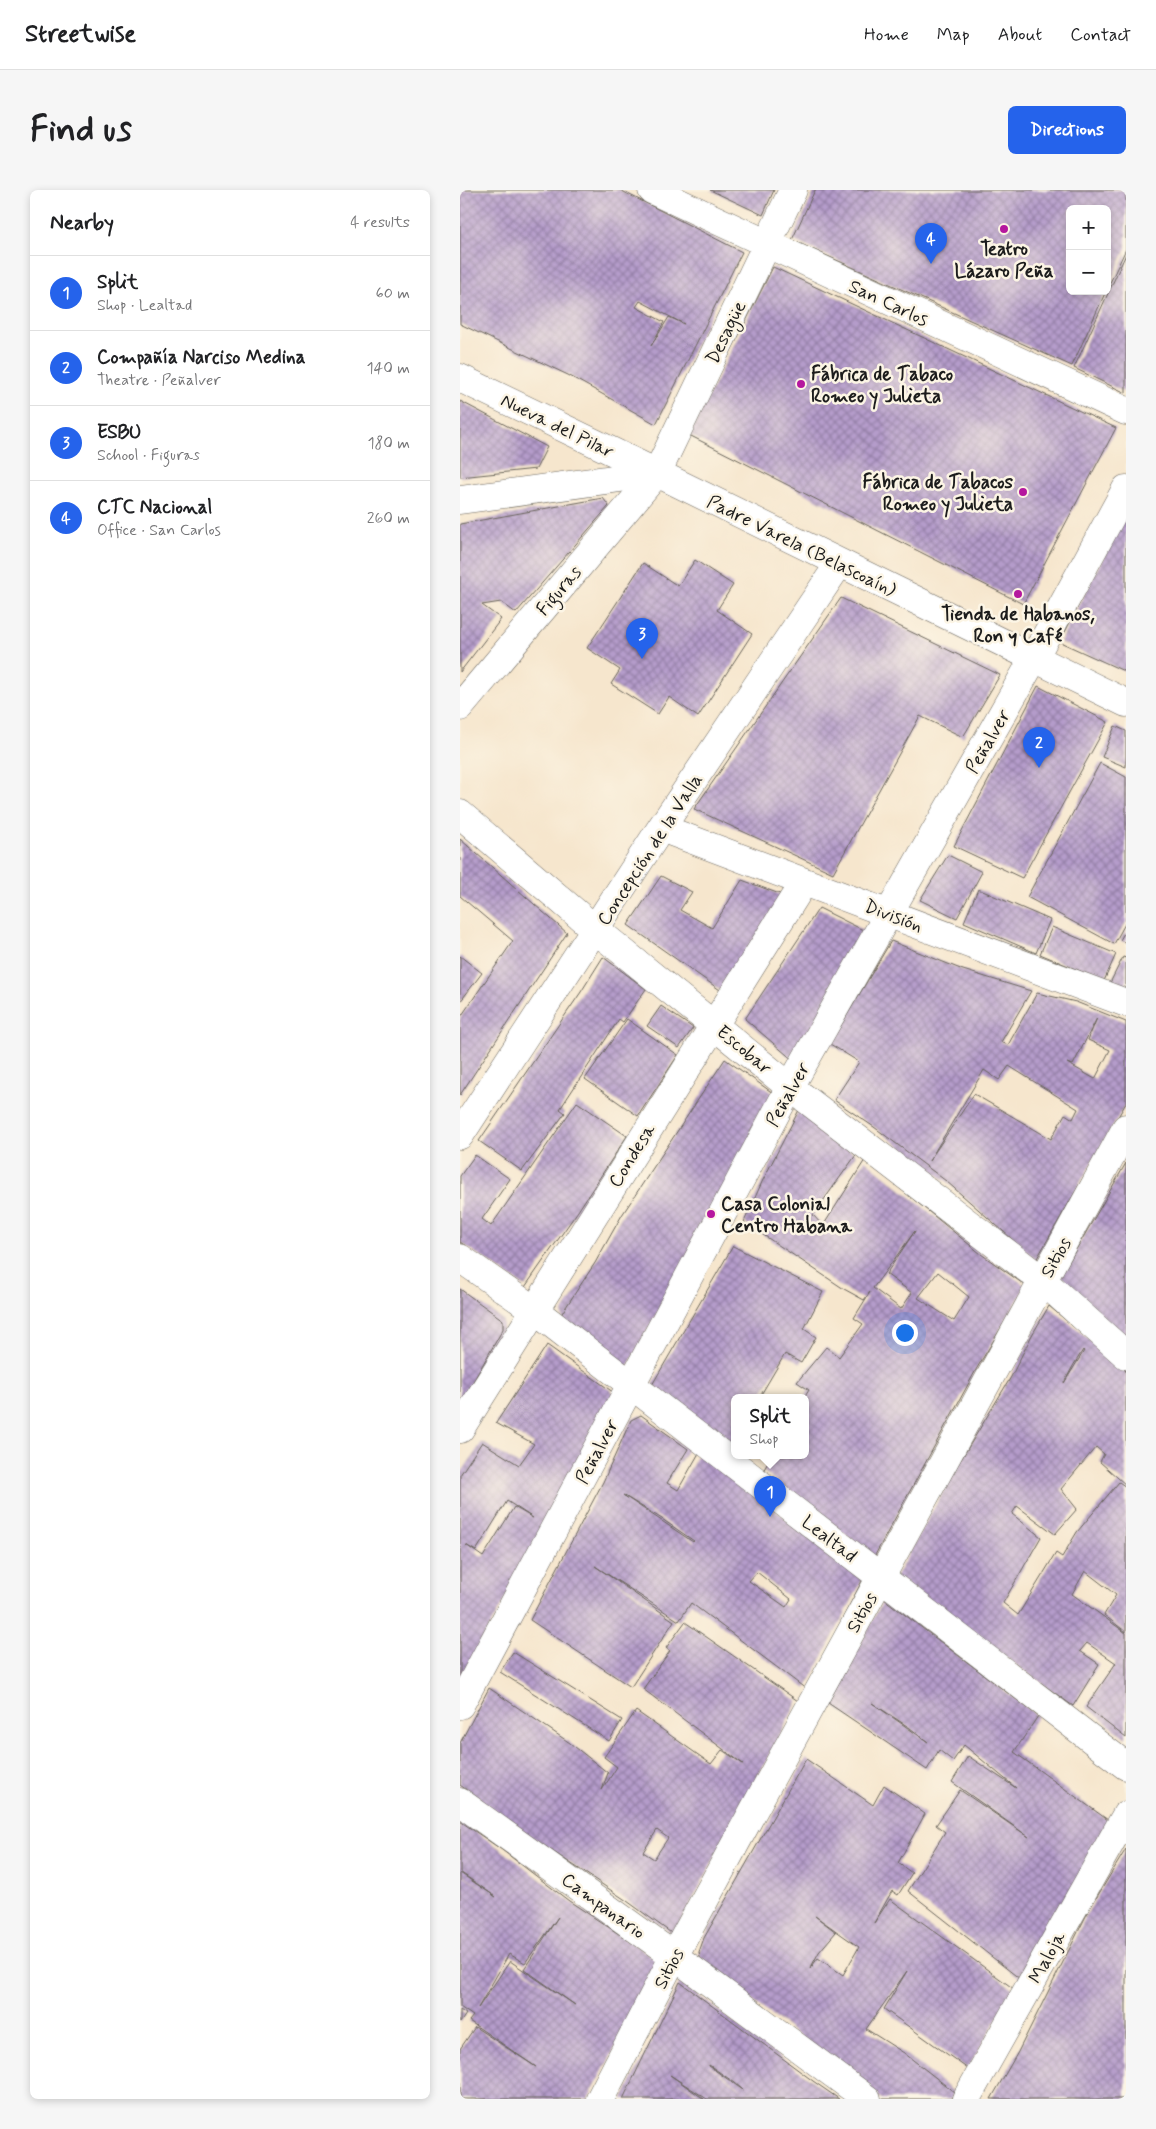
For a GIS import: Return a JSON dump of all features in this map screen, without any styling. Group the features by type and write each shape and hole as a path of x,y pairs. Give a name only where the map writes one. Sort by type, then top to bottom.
{"street":[{"name":"San Carlos","path":"652,190 1126,412"},
{"name":"Desagüe","path":"657,473 793,190"},
{"name":"Nueva del Pilar","path":"460,378 657,473"},
{"path":"460,500 657,473"},
{"name":"Padre Varela (Belascoaín)","path":"657,473 839,564 1126,702"},
{"name":"Figuras","path":"460,707 657,473"},
{"name":"Peñalver","path":"460,1706 790,1087 1034,658 1126,488"},
{"name":"Concepción de la Valla","path":"460,1135 661,828 839,564"},
{"name":"Escobar","path":"460,814 596,930 790,1087 1042,1280 1126,1355"},
{"name":"División","path":"661,828 1126,1004"},
{"name":"Condesa","path":"460,1430 713,1023 804,882"},
{"name":"Sitios","path":"600,2099 674,1956 1126,1128"},
{"name":"Lealtad","path":"460,1258 534,1310 1126,1766"},
{"name":"Campanario","path":"460,1802 868,2099"},
{"name":"Maloja","path":"966,2099 1126,1815"}],"building":[{"path":"460,190 620,190 742,252 656,424 568,375 460,324","holes":["640,301 684,324 669,317 651,346 664,322 636,307"]},
{"path":"710,190 774,190 763,215"},
{"path":"815,190 1126,190 1126,249 1111,281 1111,205 1066,205 1066,295 1104,295 1072,366 792,240"},
{"path":"1126,254 1126,393 1074,368 1107,295 1111,295 1111,287"},
{"path":"773,267 1116,428 1023,604 689,435"},
{"path":"460,401 547,447 536,469 460,477"},
{"path":"603,498 609,506 516,613 501,602 482,605 501,619 460,672 460,524"},
{"path":"1126,512 1126,672 1060,642"},
{"path":"695,560 733,585 717,610 752,634 698,717 669,697 658,714 611,684 620,670 587,648 643,563 678,586"},
{"path":"841,598 1000,675 963,737 920,716 833,873 694,809"},
{"path":"1038,686 1108,722 1022,878 954,846"},
{"path":"1115,726 1126,731 1126,767 1102,757"},
{"path":"1100,763 1126,777 1126,922 1114,944 1027,897"},
{"path":"460,839 567,933 460,1095 460,1018 513,941 460,896"},
{"path":"948,855 982,872 957,918 920,900"},
{"path":"661,876 692,892 680,910 712,928 742,880 785,896 720,990 628,925"},
{"path":"978,889 1050,920 1036,953 964,922"},
{"path":"819,908 869,933 794,1061 745,1019"},
{"path":"1052,927 1116,954 1104,981 1040,954"},
{"path":"1126,930 1126,943 1120,940"},
{"path":"891,941 963,970 1031,991 1001,1042 1008,1045 1037,993 1076,1002 1126,1022 1126,1103 1036,1260 946,1181 874,1127 834,1100 859,1062 830,1044","holes":["1097,1018 1088,1040 1110,1050 1095,1079 1067,1063 1073,1065","1009,1066 1078,1109 1073,1119 1065,1114 1051,1139 974,1094 929,1161 984,1070 999,1080"]},
{"path":"460,956 482,973 460,1002"},
{"path":"603,957 646,989 623,1022 619,1019 560,1109 565,1113 522,1171 479,1141"},
{"path":"1123,957 1126,958 1126,991 1109,985"},
{"path":"661,1006 693,1028 679,1048 647,1026"},
{"path":"627,1019 678,1055 638,1116 585,1079"},
{"path":"725,1059 777,1096 626,1370 564,1324 562,1313 595,1263 622,1215"},
{"path":"577,1102 627,1136 525,1287 460,1242 460,1176 475,1155 510,1179 482,1219 491,1226"},
{"path":"799,1110 856,1155 813,1215 823,1226 865,1160 981,1254 1026,1286 977,1368 874,1557 763,1471 770,1459 809,1459 809,1394 806,1394 809,1390 797,1382 826,1347 839,1357 863,1324 854,1318 870,1292 864,1300 844,1289 744,1222","holes":["915,1231 886,1274 912,1293 901,1309 873,1288","938,1272 969,1297 954,1321 918,1298"]},
{"path":"1126,1163 1126,1340 1058,1281"},
{"path":"733,1246 823,1292 804,1329 816,1337 801,1363 785,1354 761,1394 731,1394 731,1445 729,1448 652,1385"},
{"path":"460,1289 503,1320 503,1329 462,1401 460,1399"},
{"path":"1049,1306 1126,1371 1126,1485 1100,1462 1104,1454 1096,1447 1061,1489 1077,1509 1055,1534 1017,1506 1012,1514 1041,1537 1003,1603 1018,1615 1056,1553 1062,1557 1077,1532 1119,1482 1126,1487 1126,1632 1104,1615 1116,1595 1085,1571 1072,1594 1126,1633 1126,1738 1086,1707 1116,1663 1087,1643 1080,1651 1099,1664 1073,1706 895,1578 959,1463 1011,1377","holes":["1083,1350 1084,1351 1064,1383"]},
{"path":"547,1345 617,1395 460,1681 460,1475 482,1442 519,1465 534,1444 496,1423","holes":["507,1501 533,1518 514,1507 483,1557 466,1545 476,1551"]},
{"path":"641,1415 688,1449 667,1483 678,1490 699,1453 864,1577 806,1689 691,1603 679,1621 595,1566 674,1621 631,1687 530,1620 603,1482 631,1420","holes":["623,1495 662,1519 694,1541 693,1542","757,1572 791,1599 786,1607 749,1581"]},
{"path":"884,1599 1038,1716 1014,1752 1112,1823 1020,1979 908,1891 945,1832 936,1825 960,1790 1029,1837 952,1782 968,1756 1016,1788 964,1745 953,1761 939,1750 927,1770 828,1703","holes":["872,1703 910,1728 928,1742"]},
{"path":"685,1622 798,1701 674,1935 515,1826 460,1785 460,1743 489,1688 570,1743 608,1773 602,1790 617,1767 604,1757 636,1711 711,1764 722,1750 743,1764 643,1689 670,1651 666,1648","holes":["657,1830 668,1838 654,1859 643,1852"]},
{"path":"513,1652 622,1720 609,1741 500,1672"},
{"path":"806,1759 873,1805 884,1785 925,1814 898,1863 912,1873 898,1895 892,1891 874,1923 890,1899 1014,1989 968,2069 884,2009 907,1971 866,2029 904,2053 954,2092 951,2099 882,2099 701,1962 699,1952 704,1938","holes":["815,1916 859,1947 843,1975 818,1958 810,1969 819,1952 836,1932"]},
{"path":"460,1821 569,1901 661,1962 588,2099 460,2099 460,2049 475,2027 536,2067 469,2021 473,2016 460,2007 460,1873 496,1897 460,1872","holes":["558,1917 524,1969 575,2005 510,1961 478,2008 509,1954 525,1963"]},
{"path":"1126,1849 1126,2099 991,2099 1018,2052 1089,1910"},
{"path":"680,1982 839,2099 707,2099 670,2075 704,2099 623,2099","holes":["709,2065 735,2083 743,2090"]},
{"path":"460,2010 466,2014 460,2023"}],"place":[{"name":"Teatro Lázaro Peña","path":"1004,229"},
{"name":"CTC Nacional","path":"931,264"},
{"name":"Fábrica de Tabaco Romeo y Julieta","path":"801,384"},
{"name":"Fábrica de Tabacos Romeo y Julieta","path":"1023,492"},
{"name":"Tienda de Habanos, Ron y Café","path":"1018,594"},
{"name":"ESBU","path":"642,659"},
{"name":"Compañía Narciso Medina","path":"1039,768"},
{"name":"Casa Colonial Centro Habana","path":"711,1214"},
{"name":"Split","path":"770,1517"}]}
